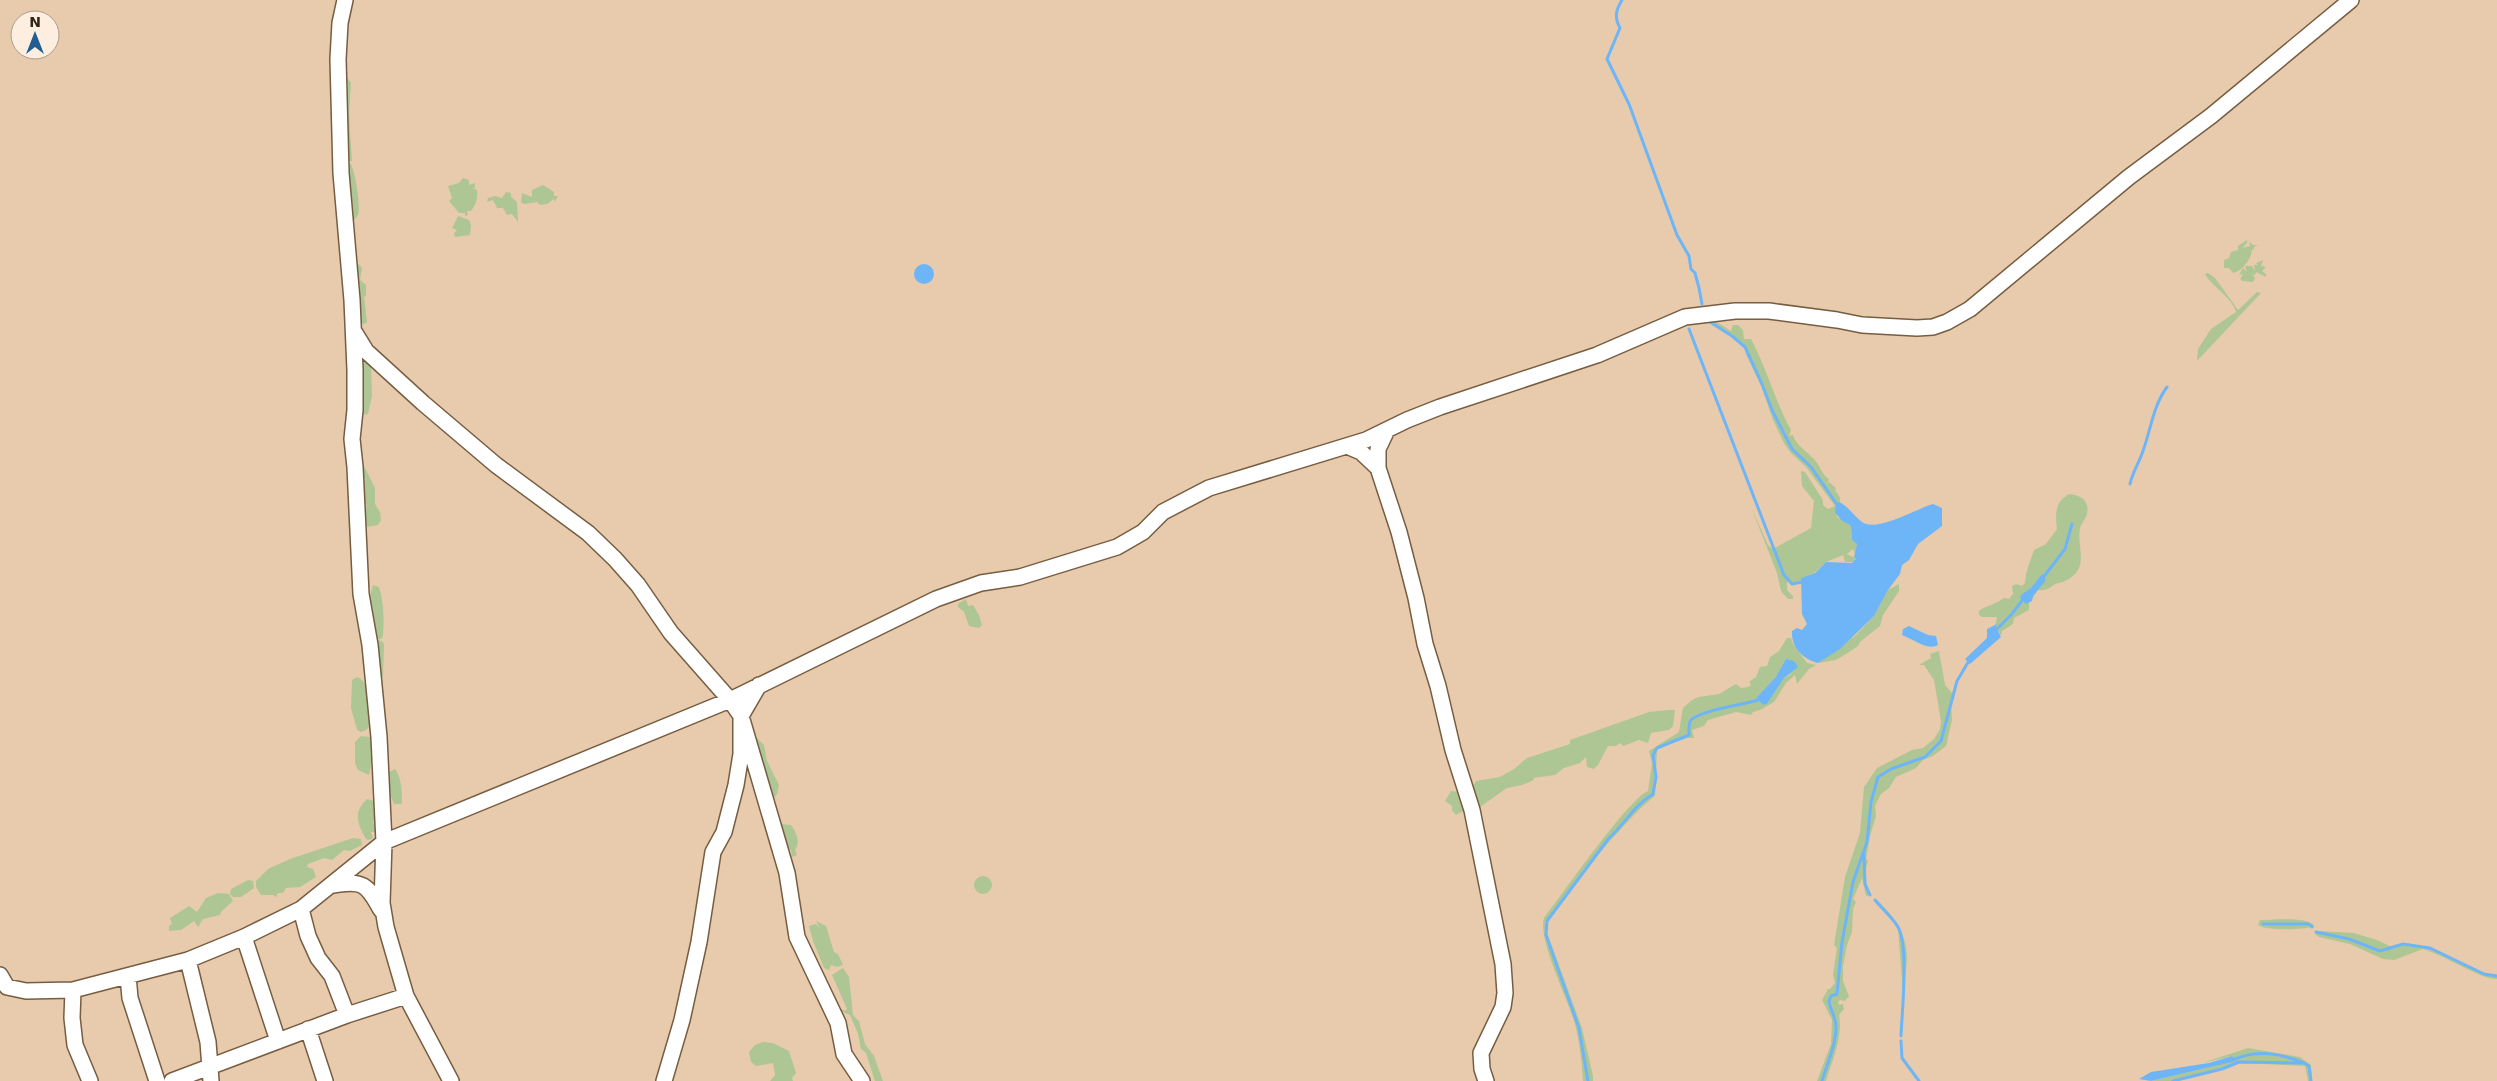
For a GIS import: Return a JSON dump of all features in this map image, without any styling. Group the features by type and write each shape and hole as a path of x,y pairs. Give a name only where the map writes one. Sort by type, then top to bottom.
{"street":[{"path":"344,0 340,23 338,59 341,173 353,327 355,410 352,439 356,467 361,594 370,645 378,737 384,842 382,903 406,996 450,1081"},
{"path":"0,975 7,987 26,991 73,990 188,960 244,937 301,909 384,842 730,700 936,599 981,583 1020,577 1055,564 1117,547 1143,532 1163,512 1209,488 1347,446 1440,407 1597,356 1685,318 1698,314 1769,311 1896,328 1933,327 1948,322 1970,309 2129,177 2211,116 2351,0"},
{"path":"353,327 366,352 387,371 496,465 588,533 615,559 638,585 671,633 730,700 741,716 787,873 797,937 838,1023 844,1054 862,1081"},
{"path":"1387,430 1378,449 1378,468 1416,598 1425,644 1438,686 1453,750 1472,810 1503,964 1504,1006 1481,1053 1482,1069 1486,1081"},
{"path":"1347,446 1361,452 1378,468"},
{"path":"664,1081 682,1020 699,942 713,852 724,832 736,786 741,754 741,716 759,685"},
{"path":"332,885 352,882 360,883 372,894 385,918"},
{"path":"301,909 308,936 318,958 332,976 346,1015"},
{"path":"244,937 278,1040"},
{"path":"188,960 203,1017 211,1074"},
{"path":"128,976 130,998 157,1081"},
{"path":"73,990 72,1018 75,1045 90,1081"},
{"path":"172,1081 211,1074 278,1040 346,1015 406,996"},
{"path":"308,1029 325,1081"}],"green space":[{"path":"346,76 351,83 349,114 352,161 349,161 347,155"},
{"path":"350,163 356,180 359,204 358,215 353,221 348,169"},
{"path":"463,178 469,180 469,185 475,183 475,188 472,188 477,190 477,199 474,206 471,211 467,211 468,215 465,216 465,213 459,213 449,201 452,198 448,186 459,183"},
{"path":"543,185 554,192 554,196 558,196 555,202 554,199 547,204 540,205 537,202 524,204 521,202 522,193 532,197 532,190"},
{"path":"506,192 511,193 511,197 517,202 518,222 512,214 507,215 503,208 497,208 493,200 487,202 488,198 495,196 502,198"},
{"path":"458,216 469,220 471,225 470,235 455,237 454,233 457,230 452,228"},
{"path":"2247,240 2247,243 2242,248 2250,246 2249,241 2253,245 2258,245 2254,247 2254,250 2252,249 2246,264 2233,273 2229,268 2224,268 2224,260 2229,258 2231,252 2238,250 2238,246"},
{"path":"355,260 362,268 360,280 366,285 366,296 364,297 367,322 364,324 360,323 356,287 361,283 358,285"},
{"path":"2263,260 2261,266 2266,267 2262,271 2266,274 2266,277 2256,272 2255,275 2252,274 2255,278 2253,282 2240,279 2243,274 2239,275 2243,268 2247,272 2245,266 2252,266 2255,271 2254,265 2258,265 2256,263"},
{"path":"2208,273 2215,278 2238,310 2257,292 2261,293 2197,361 2198,349 2211,329 2236,312 2230,302 2208,279 2205,274"},
{"path":"1710,322 1717,322 1731,331 1733,325 1738,325 1743,330 1744,339 1751,339 1791,430 1789,436 1793,435 1794,439 1815,460 1824,475 1829,479 1827,484 1829,482 1836,488 1835,491 1840,499 1837,517 1851,526 1852,539 1857,544 1855,554 1853,549 1847,554 1855,558 1855,562 1845,562 1843,555 1826,562 1814,573 1802,578 1800,584 1792,584 1787,581 1787,590 1793,596 1793,599 1788,599 1781,591 1777,573 1751,507 1768,545 1773,549 1811,528 1814,501 1802,486 1801,471 1805,472 1823,500 1823,505 1828,509 1835,506 1806,467 1790,452 1784,443 1746,354 1745,347 1738,340"},
{"path":"364,359 371,366 372,396 368,414 362,415"},
{"path":"362,462 375,488 375,504 380,512 381,520 378,525 367,527 363,508 367,506 364,501 364,481 366,480 363,477"},
{"path":"2070,494 2084,500 2088,509 2080,528 2080,565 2072,577 2046,590 2038,590 2029,603 2029,610 2014,618 2013,624 2002,631 2001,635 1995,627 1997,617 1982,617 1979,615 1979,611 2004,598 2009,599 2013,594 2012,586 2016,584 2022,586 2025,583 2034,550 2046,544 2057,529 2057,508 2061,500"},
{"path":"1899,584 1899,591 1883,615 1880,626 1861,641 1857,647 1836,660 1818,663 1856,635 1874,616 1888,590"},
{"path":"373,585 379,587 383,611 383,636 381,639 377,639 383,642 384,645 383,676 380,681 372,626 374,623 370,596"},
{"path":"966,599 968,606 973,605 979,615 982,625 979,628 969,626 964,612 958,607 958,604"},
{"path":"1787,638 1791,638 1793,644 1807,663 1816,665 1809,669 1797,684 1795,675 1786,683 1774,702 1753,712 1751,715 1736,712 1708,720 1704,726 1692,730 1694,738 1687,738 1657,748 1655,796 1630,819 1595,858 1551,915 1545,927 1582,1028 1593,1076 1593,1081 1583,1081 1581,1054 1576,1028 1549,956 1543,928 1544,918 1611,829 1626,811 1648,791 1652,763 1649,751 1679,732 1683,708 1692,700 1719,694 1736,684 1741,688 1748,687 1751,685 1749,682 1756,677 1760,667 1767,666 1770,657 1779,651","holes":["1793,673 1784,678 1767,704 1763,705 1756,698 1776,677"]},
{"path":"1939,651 1945,685 1953,694 1951,704 1952,720 1946,746 1933,756 1923,760 1916,768 1896,777 1889,788 1881,794 1875,806 1876,816 1870,836 1864,877 1870,895 1866,896 1862,878 1853,899 1856,902 1853,909 1852,932 1847,945 1843,966 1843,981 1849,996 1845,1001 1840,1000 1838,1002 1839,1005 1843,1004 1844,1009 1839,1015 1840,1032 1826,1081 1817,1081 1831,1044 1832,1020 1822,1000 1828,989 1835,983 1833,975 1837,948 1834,945 1845,877 1860,833 1864,787 1877,768 1912,750 1923,748 1934,739 1940,729 1941,721 1934,680 1924,665 1919,665 1931,658 1930,654"},
{"path":"357,677 365,685 370,704 371,725 361,732 357,730 351,708 352,680"},
{"path":"1675,710 1673,726 1669,730 1651,733 1648,743 1639,740 1623,746 1620,743 1616,746 1608,746 1594,769 1587,767 1586,757 1580,763 1564,768 1555,775 1533,778 1534,780 1522,785 1507,788 1477,809 1472,788 1476,781 1500,777 1514,769 1527,758 1570,744 1570,740 1649,712"},
{"path":"361,736 370,737 372,741 369,775 358,770 355,763 355,742"},
{"path":"756,737 764,745 767,761 779,785 774,798 776,814 781,824 791,825 797,837 798,844 795,850 797,855 792,857 791,850 786,847 791,857 788,859 781,846 768,789 752,742"},
{"path":"395,769 402,790 402,804 394,804 389,792 389,772"},
{"path":"1451,791 1461,792 1465,810 1456,815 1452,810 1452,806 1445,801"},
{"path":"367,799 374,801 376,813 373,823 377,825 375,832 371,832 373,838 369,840 366,839 363,833 358,818 360,808"},
{"path":"353,838 361,839 362,845 350,851 344,850 332,860 324,858 308,864 307,867 313,869 316,877 300,887 286,888 283,893 278,893 276,897 273,895 261,895 256,887 256,881 268,869 290,859"},
{"path":"983,876 991,881 992,885 987,893 983,894 975,889 974,885 979,877"},
{"path":"248,880 253,881 254,888 241,897 233,897 230,894 231,889"},
{"path":"218,893 229,894 233,901 220,915 203,919 198,927 194,921 181,930 169,931 169,926 172,924 170,918 189,906 197,912 206,898"},
{"path":"1875,898 1897,923 1905,942 1907,962 1903,993 1898,928"},
{"path":"2260,920 2297,920 2311,923 2315,926 2277,929 2258,925"},
{"path":"816,921 826,926 834,952 838,954 843,965 837,967 831,965 829,970 824,968 809,926 816,924 820,928"},
{"path":"2318,931 2354,933 2392,947 2412,945 2431,949 2482,973 2497,976 2497,979 2473,972 2423,949 2394,960 2383,959 2350,944 2319,937 2315,934"},
{"path":"843,968 849,977 853,1015 859,1021 865,1044 874,1056 883,1081 875,1081 866,1053 861,1049 858,1034 850,1015 841,1011 841,1009 845,1011 847,1009 832,975"},
{"path":"763,1042 773,1043 789,1051 796,1073 792,1078 793,1081 770,1081 775,1075 773,1063 756,1066 751,1062 749,1052 755,1045"},
{"path":"2248,1048 2300,1057 2311,1065 2312,1081 2308,1081 2305,1066 2242,1063 2173,1081 2151,1081 2215,1066 2232,1056 2202,1063"}],"water":[{"path":"920,264 928,264 934,270 934,278 928,284 920,284 914,278 914,270"},
{"path":"1839,502 1868,525 1897,519 1933,504 1942,508 1942,526 1918,544 1909,560 1902,565 1900,574 1888,590 1874,616 1840,649 1818,663 1807,659 1799,652 1792,637 1792,631 1797,628 1802,630 1807,624 1802,614 1801,578 1815,573 1826,562 1852,563 1856,559 1854,557 1857,544 1852,540 1851,526 1841,520 1835,512 1836,503"},
{"path":"2042,574 2046,580 2033,596 2032,601 2026,604 2020,598 2021,595 2031,588"},
{"path":"1997,624 1996,627 2001,637 1970,664 1965,659 1987,638 1987,629"},
{"path":"1909,626 1928,635 1936,636 1938,645 1925,646 1902,635 1903,629"},
{"path":"1786,659 1794,661 1798,667 1784,678 1767,704 1763,705 1756,698 1776,677"},
{"path":"2232,1056 2236,1061 2151,1081 2139,1079 2151,1072 2209,1063"}],"waterway":[{"path":"1622,0 1616,14 1620,28 1607,59 1629,104 1677,235 1689,256 1702,304"},
{"path":"1710,322 1745,347 1772,410 1792,449 1811,467 1836,503"},
{"path":"1689,329 1784,575 1792,584 1802,582"},
{"path":"2130,484 2143,451 2155,410 2167,387"},
{"path":"2042,579 2065,549 2072,524"},
{"path":"1995,631 2024,598"},
{"path":"1822,1081 1836,1034 1836,1023 1829,1001 1831,996 1837,994 1842,942 1853,882 1867,842 1871,802 1878,777 1891,769 1925,757 1941,741 1957,681 1970,659"},
{"path":"1588,1081 1579,1028 1546,935 1547,921 1609,838 1634,810 1653,794 1656,777 1653,755 1657,748 1689,735 1690,721 1696,716 1758,700"},
{"path":"1864,855 1865,884 1870,895"},
{"path":"1875,900 1896,923 1901,936 1904,964 1901,1036"},
{"path":"2263,924 2309,924 2312,927"},
{"path":"2316,932 2349,939 2380,951 2403,944 2430,948 2484,974 2497,976"},
{"path":"1901,1041 1902,1058 1919,1081"},
{"path":"2235,1059 2262,1053 2279,1055 2304,1063"},
{"path":"2173,1081 2222,1069 2239,1062 2304,1063 2309,1066 2311,1081"}]}
